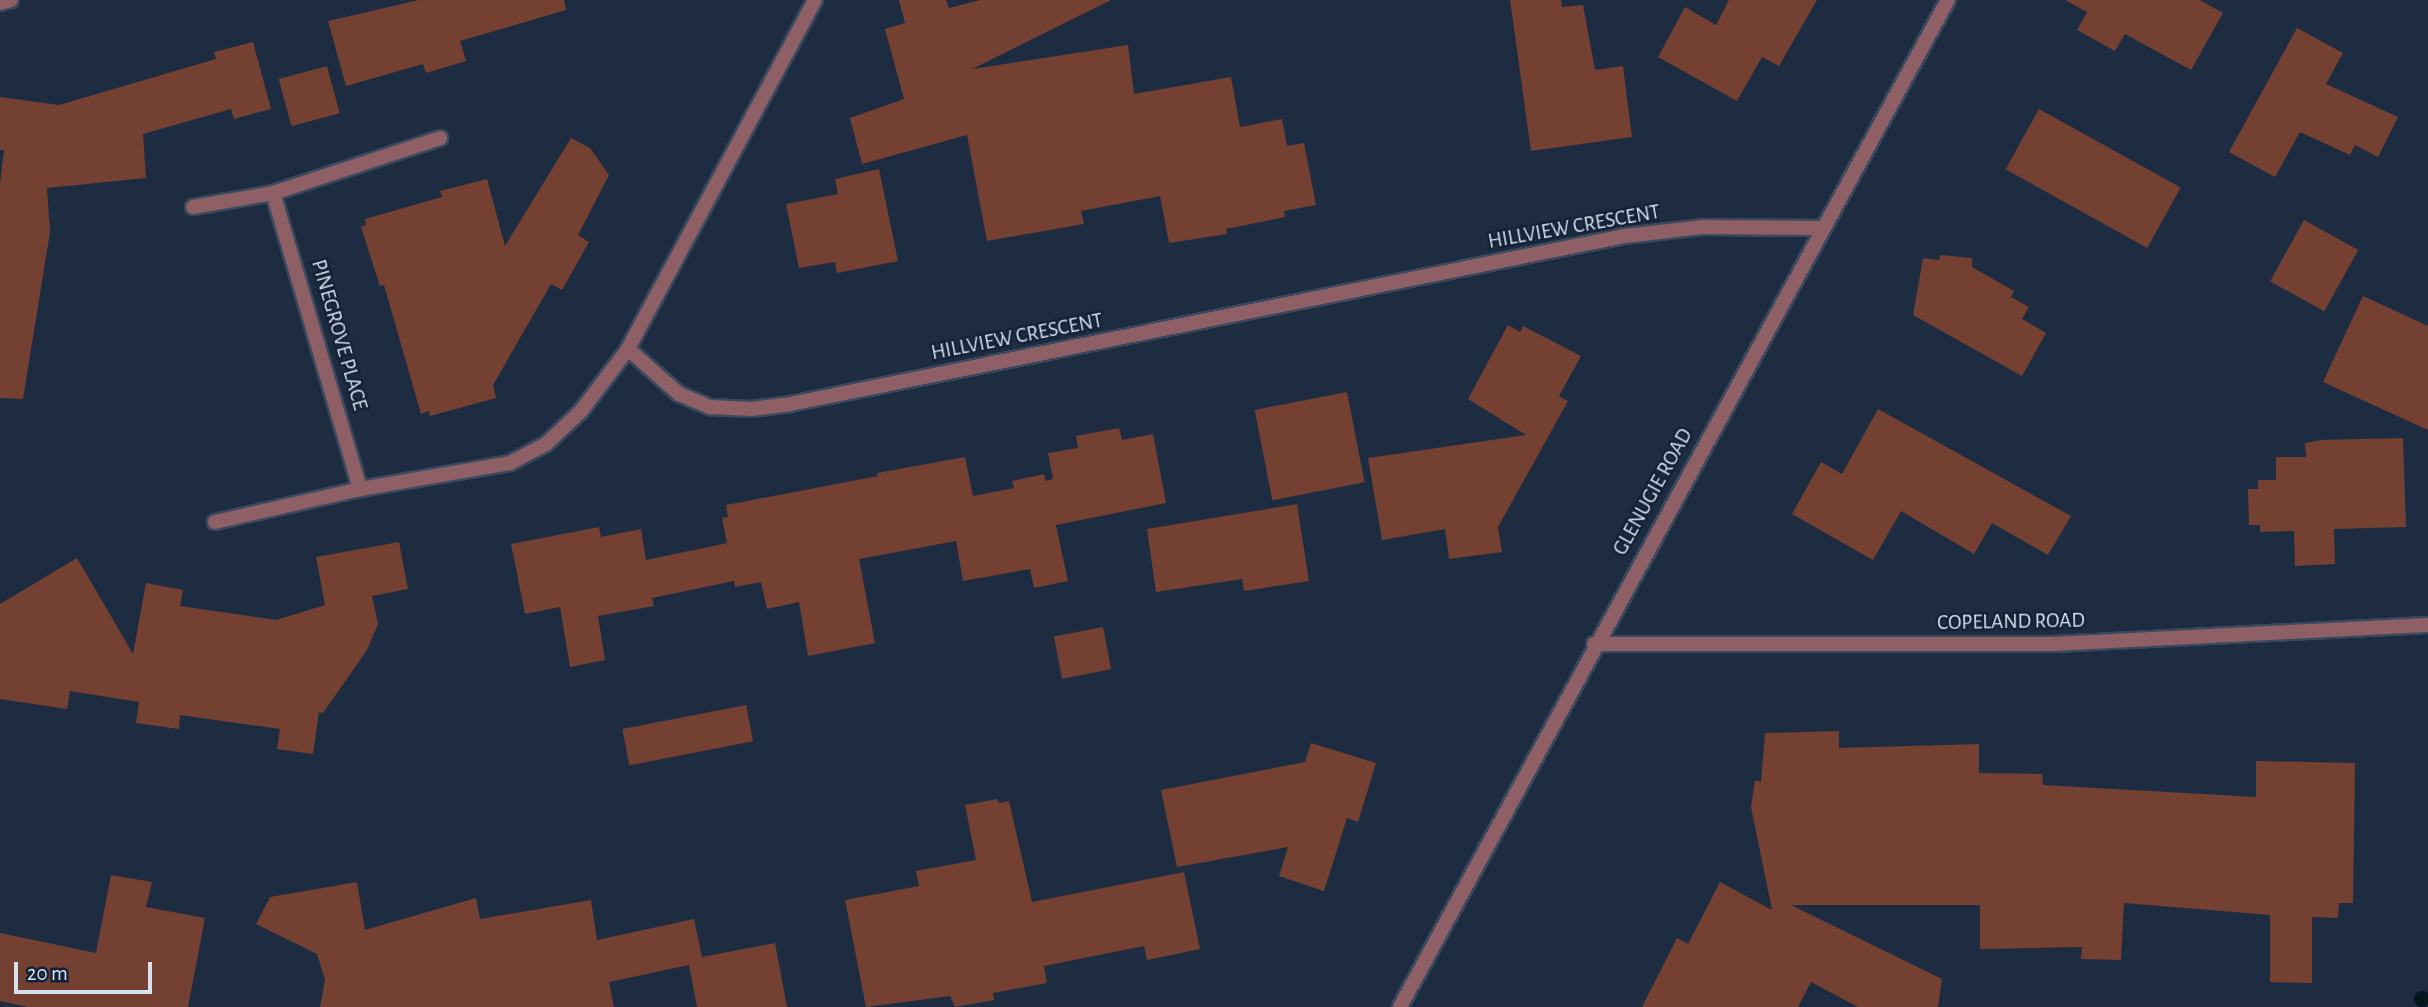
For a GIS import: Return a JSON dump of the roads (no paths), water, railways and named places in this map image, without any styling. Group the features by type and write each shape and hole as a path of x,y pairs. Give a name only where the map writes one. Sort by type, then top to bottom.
{"street":[{"path":"0,3 11,0"},
{"path":"215,522 360,489 469,474 510,463 534,451 581,411 628,349 815,0"},
{"name":"GLENUGIE ROAD","path":"1399,1007 1594,644 1948,0"},
{"path":"193,207 273,194 440,138"},
{"name":"PINEGROVE PLACE","path":"273,194 360,489"},
{"name":"HILLVIEW CRESCENT","path":"628,349 679,394 710,407 751,410 1625,236 1703,227 1823,228"},
{"name":"COPELAND ROAD","path":"1594,644 2053,644 2428,625"}],"water":[{"path":"2422,991 2428,993 2428,1005 2422,1007 2416,1005 2414,999 2416,993"}]}
